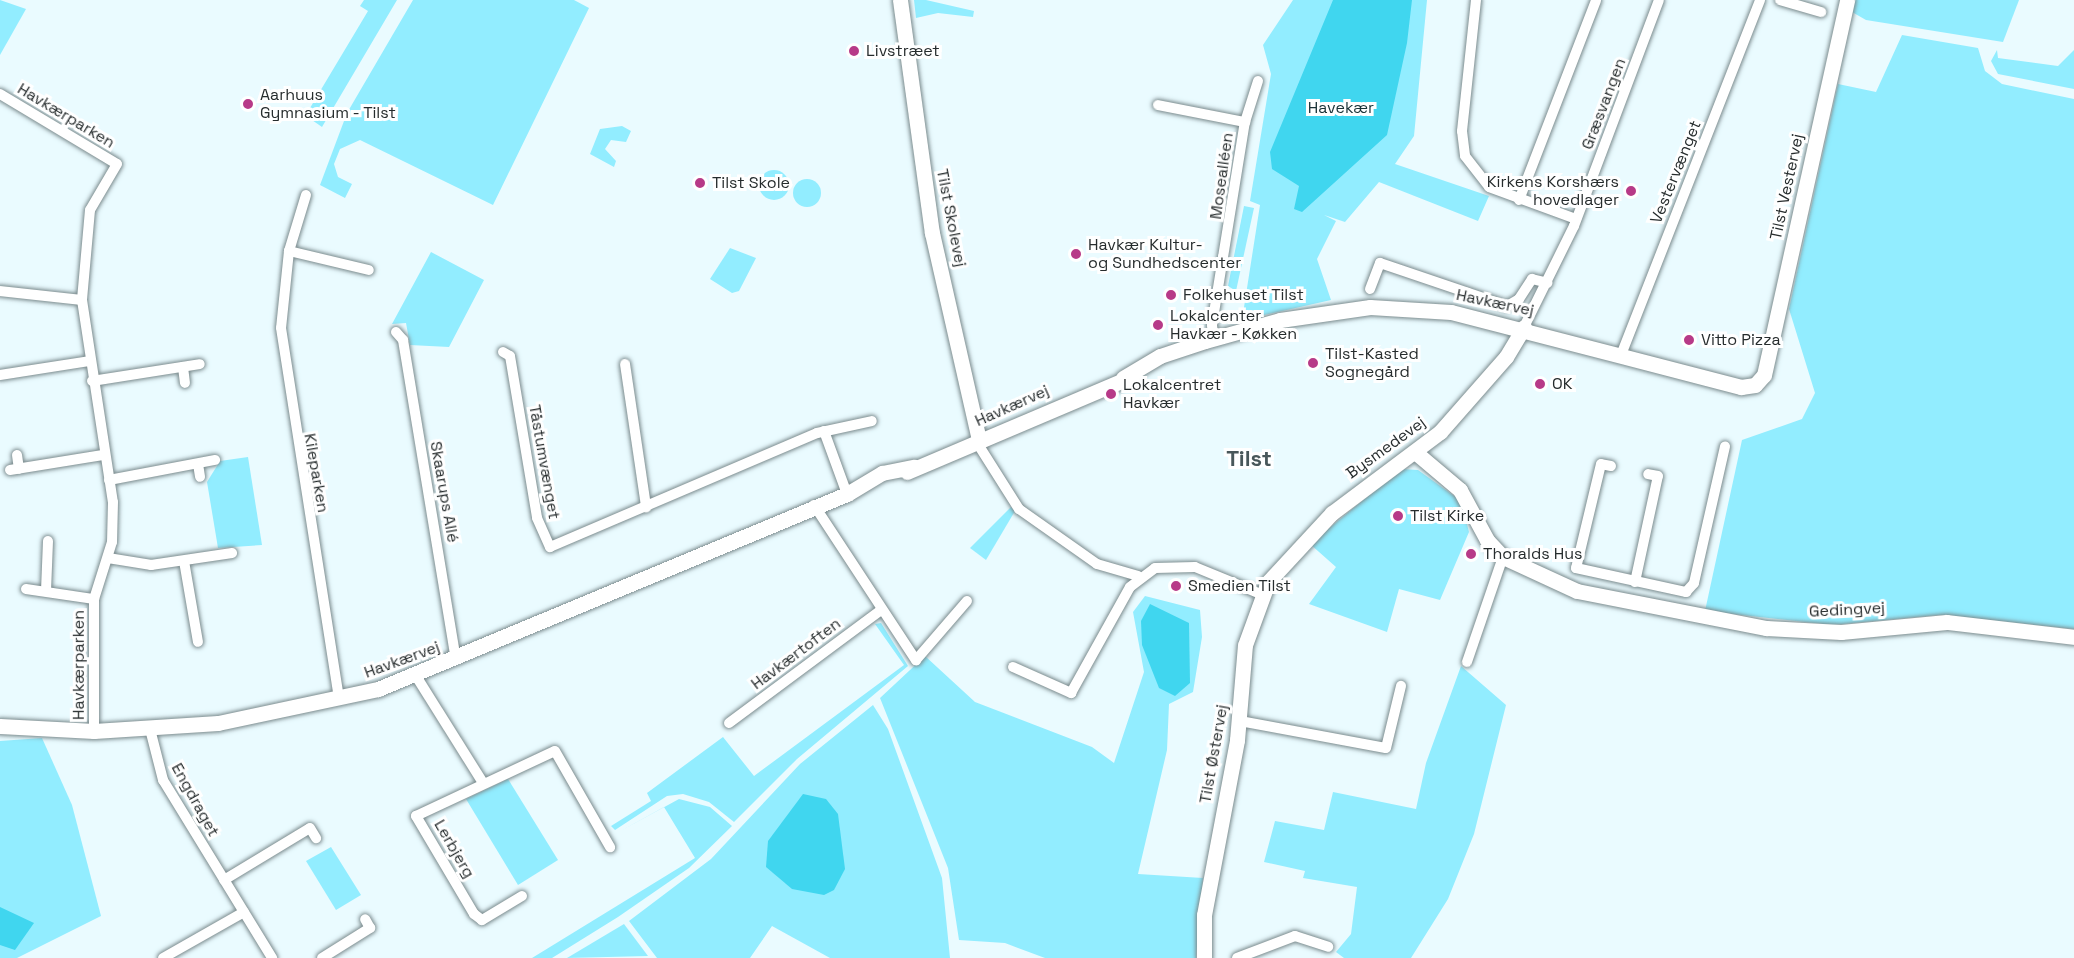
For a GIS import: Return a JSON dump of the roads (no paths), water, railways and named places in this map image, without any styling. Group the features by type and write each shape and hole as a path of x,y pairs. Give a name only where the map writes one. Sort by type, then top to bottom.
{"street":[{"name":"Tilst Skolevej","path":"900,0 932,233 980,445"},
{"path":"1476,0 1462,143 1476,174 1489,187 1576,219"},
{"path":"1520,200 1596,0"},
{"name":"Græsvangen","path":"1524,327 1548,283 1576,219 1659,0"},
{"name":"Vestervænget","path":"1621,355 1760,0"},
{"path":"1780,0 1821,12"},
{"name":"Tilst Vestervej","path":"1762,380 1846,0"},
{"name":"Mosealléen","path":"1215,340 1212,325 1245,122 1258,81"},
{"name":"Havkærparken","path":"0,94 117,164 90,210 82,300 103,455 109,480 108,558 94,599 94,730"},
{"name":"Mosealléen","path":"1158,105 1245,122"},
{"name":"Kileparken","path":"306,195 289,251 281,328 285,377 339,699"},
{"path":"289,251 369,270"},
{"name":"Havkærvej","path":"1370,289 1380,263 1448,290 1507,306 1519,299 1532,279 1548,283"},
{"path":"0,291 82,300"},
{"name":"Havkærvej","path":"1,726 94,730 150,729 218,723 339,699 416,676 871,483 879,484 914,467 980,445 1123,378 1215,340 1280,320 1370,307 1451,312 1524,327 1742,387 1762,380"},
{"name":"Bysmedevej","path":"1281,562 1358,490 1415,452 1467,404 1524,327"},
{"name":"Skaarups Allé","path":"396,332 403,340 456,660"},
{"name":"Tåstumvænget","path":"503,352 510,356 534,505 550,547 824,431 872,421"},
{"path":"0,375 89,361"},
{"path":"92,381 200,364"},
{"path":"625,364 646,507"},
{"path":"183,367 186,383"},
{"path":"824,431 847,494"},
{"path":"980,445 1019,508 1098,564 1138,576 1173,564 1195,567 1263,595"},
{"path":"1611,466 1601,464 1576,568 1686,592 1692,586 1725,446"},
{"name":"Gedingvej","path":"1415,452 1460,490 1487,540 1503,557 1549,581 1624,601 1766,628 1841,632 1947,622 2074,637"},
{"path":"17,455 15,469 103,455"},
{"path":"109,480 215,460"},
{"path":"198,464 200,477"},
{"path":"1624,601 1632,581 1658,476 1648,474"},
{"path":"815,508 916,660 964,604 972,614"},
{"path":"46,591 48,541"},
{"path":"108,558 135,565 183,561 232,553"},
{"path":"1467,662 1503,557"},
{"path":"183,561 198,642"},
{"name":"Tilst Østervej","path":"1204,958 1208,881 1240,721 1245,645 1263,595 1281,562"},
{"path":"1013,667 1071,693 1138,576"},
{"name":"Havkærparken","path":"26,589 94,599"},
{"name":"Havkærtoften","path":"729,723 881,610"},
{"path":"416,676 483,783"},
{"path":"1240,721 1386,748 1401,686"},
{"name":"Engdraget","path":"150,729 163,780 272,958"},
{"name":"Lerbjerg","path":"522,896 482,920 474,914 416,816 555,751 610,847"},
{"path":"224,880 310,828 316,838"},
{"path":"165,957 243,912"},
{"path":"322,958 370,928 365,919"},
{"path":"1237,958 1295,936 1328,948"}],"place":[{"name":"Livstræet","path":"854,51"},
{"name":"Aarhuus Gymnasium - Tilst","path":"248,104"},
{"name":"Tilst Skole","path":"700,183"},
{"name":"Kirkens Korshærs hovedlager","path":"1631,191"},
{"name":"Havkær Kultur- og Sundhedscenter","path":"1076,254"},
{"name":"Folkehuset Tilst","path":"1171,295"},
{"name":"Lokalcenter Havkær - Køkken","path":"1158,325"},
{"name":"Vitto Pizza","path":"1689,340"},
{"name":"Tilst-Kasted Sognegård","path":"1313,363"},
{"name":"OK","path":"1540,384"},
{"name":"Lokalcentret Havkær","path":"1111,394"},
{"name":"Tilst Kirke","path":"1398,516"},
{"name":"Thoralds Hus","path":"1471,554"},
{"name":"Smedien Tilst","path":"1176,586"}],"district":[{"name":"Tilst","path":"1249,459"}],"park label":[{"name":"Havekær","path":"1341,108"}]}
